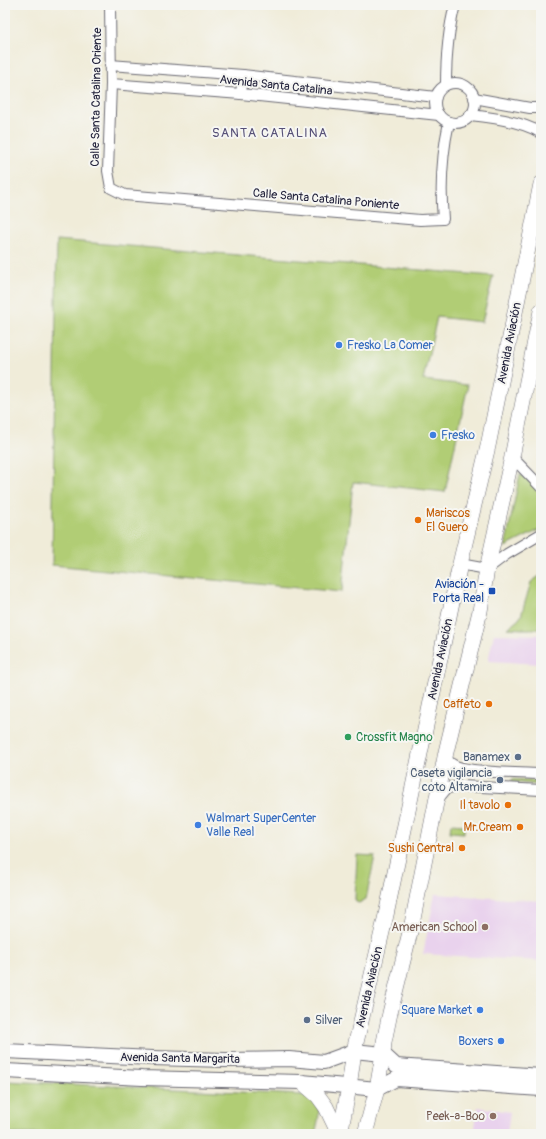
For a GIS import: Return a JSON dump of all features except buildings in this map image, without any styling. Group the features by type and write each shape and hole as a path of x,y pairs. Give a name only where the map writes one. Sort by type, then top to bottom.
{"main road":[{"name":"Avenida Aviación","path":"340,1134 354,1051 388,907 460,564 537,228 541,184"},
{"name":"Avenida Aviación","path":"365,1134 377,1089 384,1042 412,924 436,801 480,611 487,569 512,457 541,311"},
{"name":"Avenida Santa Margarita","path":"5,1051 152,1058 289,1059 324,1062 354,1051"},
{"path":"354,1051 383,1054 396,1066 541,1076"},
{"name":"Avenida Santa Margarita","path":"5,1071 142,1078 302,1082 377,1089"},
{"path":"377,1089 396,1079 541,1089"},
{"path":"302,1082 318,1096 340,1134"}],"street":[{"name":"Calle Santa Catalina Oriente","path":"110,5 111,84 108,171 111,188"},
{"path":"446,85 448,37 455,5"},
{"name":"Avenida Santa Catalina","path":"110,65 243,75 436,97"},
{"path":"241,94 243,75"},
{"path":"453,83 460,84 471,92 474,98 475,104 470,115 461,122 449,122 439,115 435,106 436,97 440,90 446,85 453,83"},
{"name":"Avenida Santa Catalina","path":"111,84 241,94 439,115"},
{"path":"474,98 530,108 541,108"},
{"path":"470,115 492,117 530,127 541,133"},
{"name":"Calle Santa Catalina Poniente","path":"111,188 125,195 420,220 443,219 441,180 442,160 449,122"},
{"path":"512,457 541,487"},
{"path":"460,564 487,569 507,554 541,534"},
{"path":"446,757 452,764 462,768 487,772 541,774"},
{"path":"486,787 487,772"},
{"path":"436,801 447,788 461,786 541,790"}],"shaded area":[{"path":"494,634 541,635 541,664 488,661"},
{"name":"American School","path":"435,894 541,901 541,961 423,954"},
{"name":"Peek-a-Boo","path":"478,1107 510,1112 507,1134 474,1134"}],"green space":[{"path":"57,240 493,276 482,322 437,317 423,380 468,385 445,492 353,482 342,592 52,565"},
{"path":"520,474 541,489 541,529 505,547"},
{"path":"541,575 541,629 508,628 521,616 531,582"},
{"path":"512,779 541,781 541,785 512,782"},
{"path":"451,824 464,825 464,833 450,832"},
{"path":"357,855 375,856 366,899 359,903 356,902 355,899"},
{"path":"5,1081 302,1095 309,1097 314,1101 319,1110 319,1116 315,1134 5,1134"}],"place":[{"name":"Fresko La Comer","path":"339,345"},
{"name":"Fresko","path":"433,435"},
{"name":"Mariscos El Guero","path":"418,520"},
{"name":"Aviación - Porta Real","path":"492,591"},
{"name":"Caffeto","path":"489,704"},
{"name":"Crossfit Magno","path":"348,737"},
{"name":"Banamex","path":"518,757"},
{"name":"Caseta vigilancia coto Altamira","path":"500,780"},
{"name":"Il tavolo","path":"508,805"},
{"name":"Walmart SuperCenter Valle Real","path":"198,825"},
{"name":"Mr.Cream","path":"520,827"},
{"name":"Sushi Central","path":"462,848"},
{"name":"American School","path":"485,927"},
{"name":"Square Market","path":"480,1010"},
{"name":"Silver","path":"307,1020"},
{"name":"Boxers","path":"501,1041"},
{"name":"Peek-a-Boo","path":"493,1116"}],"district":[{"name":"SANTA CATALINA","path":"270,132"}]}
